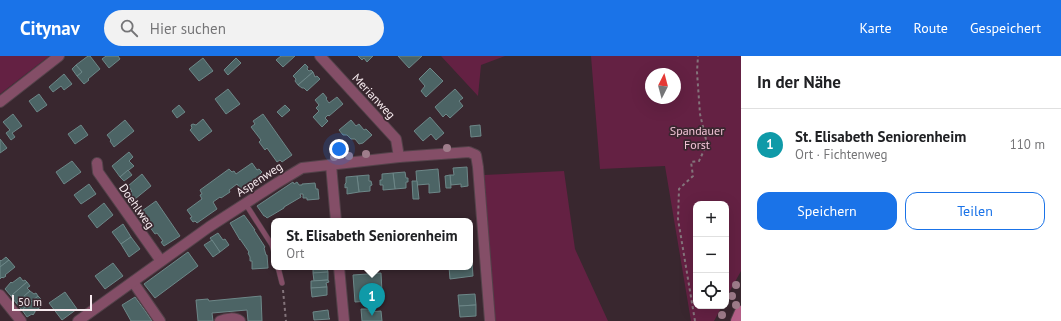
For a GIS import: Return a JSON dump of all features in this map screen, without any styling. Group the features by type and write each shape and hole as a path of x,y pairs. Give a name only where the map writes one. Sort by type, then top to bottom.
{"main road":[{"path":"737,321 741,312"}],"street":[{"path":"0,102 59,56"},
{"name":"Merianweg","path":"320,56 396,139 399,158"},
{"name":"Aspenweg","path":"78,321 160,261 277,182 302,168 469,152 476,155 478,167 490,321"},
{"name":"Doehlweg","path":"97,163 98,172 160,261"},
{"path":"331,165 336,218"},
{"path":"339,270 344,321"},
{"path":"133,282 160,321"},
{"path":"0,295 21,321"},
{"path":"220,321 235,318 240,321"}],"lane":[{"path":"245,203 271,243"},
{"path":"279,270 282,283"}],"path":[{"path":"695,321 678,220 679,189 693,176 691,162 699,161 707,144 700,114 697,72 698,56"},
{"path":"282,283 286,321"}],"green space":[{"path":"0,56 49,56 0,94"},
{"path":"441,56 505,56 481,65 478,96"},
{"name":"Spandauer Forst","path":"591,56 741,56 741,271 729,293 729,201 693,201 693,309 720,309 714,321 691,321 665,166 600,169"},
{"path":"564,171 575,249 608,321 494,321 484,175"}],"building":[{"path":"90,56 100,69 84,84 77,76 82,72 76,65"},
{"path":"106,56 118,56 120,59 109,68 102,59"},
{"path":"281,56 295,56 283,67 276,60"},
{"path":"358,56 373,56 367,62 364,58 362,60"},
{"path":"398,56 422,56 409,68"},
{"path":"203,58 213,71 199,81 189,69"},
{"path":"236,58 241,63 228,75 224,70"},
{"path":"305,64 309,71 311,70 313,72 298,85 293,76"},
{"path":"76,65 82,72 77,76 72,69"},
{"path":"430,68 443,81 426,97 421,91 425,86 419,79"},
{"path":"313,72 315,77 317,76 320,79 307,91 298,85"},
{"path":"64,74 72,84 64,90 61,86 53,92 49,87"},
{"path":"228,89 240,104 226,114 215,99"},
{"path":"455,89 463,98 459,101 463,106 450,118 446,114 443,117 435,107"},
{"path":"323,93 329,103 337,97 343,104 325,118 328,121 322,127 313,117 319,111 316,108 319,105 315,100"},
{"path":"39,94 47,105 37,112 29,101"},
{"path":"179,105 185,112 177,118 172,111"},
{"path":"285,105 290,110 282,117 277,112"},
{"path":"13,114 22,126 12,133 15,137 11,140 6,133 10,130 3,122"},
{"path":"263,114 292,155 282,162 280,160 277,162 267,148 265,150 259,142 261,140 251,127 255,124 253,121"},
{"path":"430,117 444,133 436,140 431,134 423,141 414,131"},
{"path":"203,119 212,131 199,141 190,130 192,128 191,125 196,125"},
{"path":"125,120 134,131 114,147 107,135"},
{"path":"351,120 356,126 359,124 364,130 366,129 372,135 363,143 359,144 355,139 351,139 347,135 343,135 339,130"},
{"path":"81,125 88,135 75,144 68,134"},
{"path":"480,125 481,136 471,137 470,126"},
{"path":"0,139 7,148 0,153"},
{"path":"129,152 133,157 129,161 134,166 120,177 112,166"},
{"path":"72,161 81,172 64,184 56,172"},
{"path":"252,163 257,170 259,169 262,172 260,174 262,176 242,191 237,184 229,190 230,192 213,202 217,209 197,223 195,221 193,222 190,218 192,217 187,210 202,199 200,190 229,169 232,172 234,171 236,174"},
{"path":"467,167 468,186 461,187 461,184 451,185 450,175 454,175 453,168"},
{"path":"438,169 440,192 429,193 429,184 417,185 416,171"},
{"path":"128,170 132,175 124,181 120,177"},
{"path":"405,172 406,178 408,178 406,188 395,189 393,173"},
{"path":"393,173 395,189 383,190 383,185 380,185 382,174"},
{"path":"142,174 151,186 135,199 130,193 132,191 128,186"},
{"path":"369,175 369,181 371,181 372,185 370,186 370,191 359,192 357,176"},
{"path":"450,175 451,188 446,188 445,176"},
{"path":"357,176 359,192 347,194 347,187 345,188 346,177"},
{"path":"412,181 417,181 419,199 413,199"},
{"path":"293,182 294,184 297,182 299,185 315,183 316,189 318,189 319,199 307,200 307,198 303,198 303,194 300,194 301,197 284,208 267,218 264,216 257,206"},
{"path":"89,184 96,194 81,204 74,195"},
{"path":"156,201 180,236 164,246 161,242 163,241 157,233 155,234 149,226 151,224 145,216 143,218 141,214 143,212 142,211"},
{"path":"104,203 113,215 97,228 88,216"},
{"path":"244,215 265,247 268,268 252,269 252,261 250,261 249,252 230,223"},
{"path":"123,224 131,237 121,244 112,232"},
{"path":"218,233 229,245 220,252 210,238"},
{"path":"131,237 140,249 129,257 121,244"},
{"path":"212,240 220,252 213,257 204,245"},
{"path":"188,252 198,266 155,298 144,284"},
{"path":"6,257 9,260 0,267 0,260 1,261"},
{"path":"9,260 15,267 5,275 6,276 0,279 0,267"},
{"path":"113,263 123,276 105,289 95,276"},
{"path":"313,270 328,270 328,272 313,273"},
{"path":"449,270 473,270 473,276 450,279"},
{"path":"328,272 328,280 314,281 313,273"},
{"path":"381,273 381,300 355,302 353,275"},
{"path":"20,277 23,281 25,280 27,282 11,296 5,289 11,282 12,283"},
{"path":"328,280 329,282 326,283 327,287 311,288 311,281"},
{"path":"27,282 30,286 27,288 30,291 16,303 11,296"},
{"path":"327,287 327,295 312,297 311,288"},
{"path":"30,291 34,294 36,293 38,296 22,310 16,303"},
{"path":"65,292 77,309 62,320 49,303"},
{"path":"475,294 476,305 459,306 458,295"},
{"path":"38,296 41,299 38,301 42,306 35,311 33,315 32,314 27,317 22,310"},
{"path":"261,296 262,321 248,321 247,310 212,313 213,321 198,321 196,300 208,299 209,301"},
{"path":"135,297 152,321 131,321 122,305"},
{"path":"476,305 476,316 460,317 459,306"},
{"path":"361,309 369,309 369,312 381,311 382,321 362,321"},
{"path":"328,310 330,319 314,320 313,312"}],"place":[{"name":"St. Elisabeth Seniorenheim","path":"372,316"}]}
